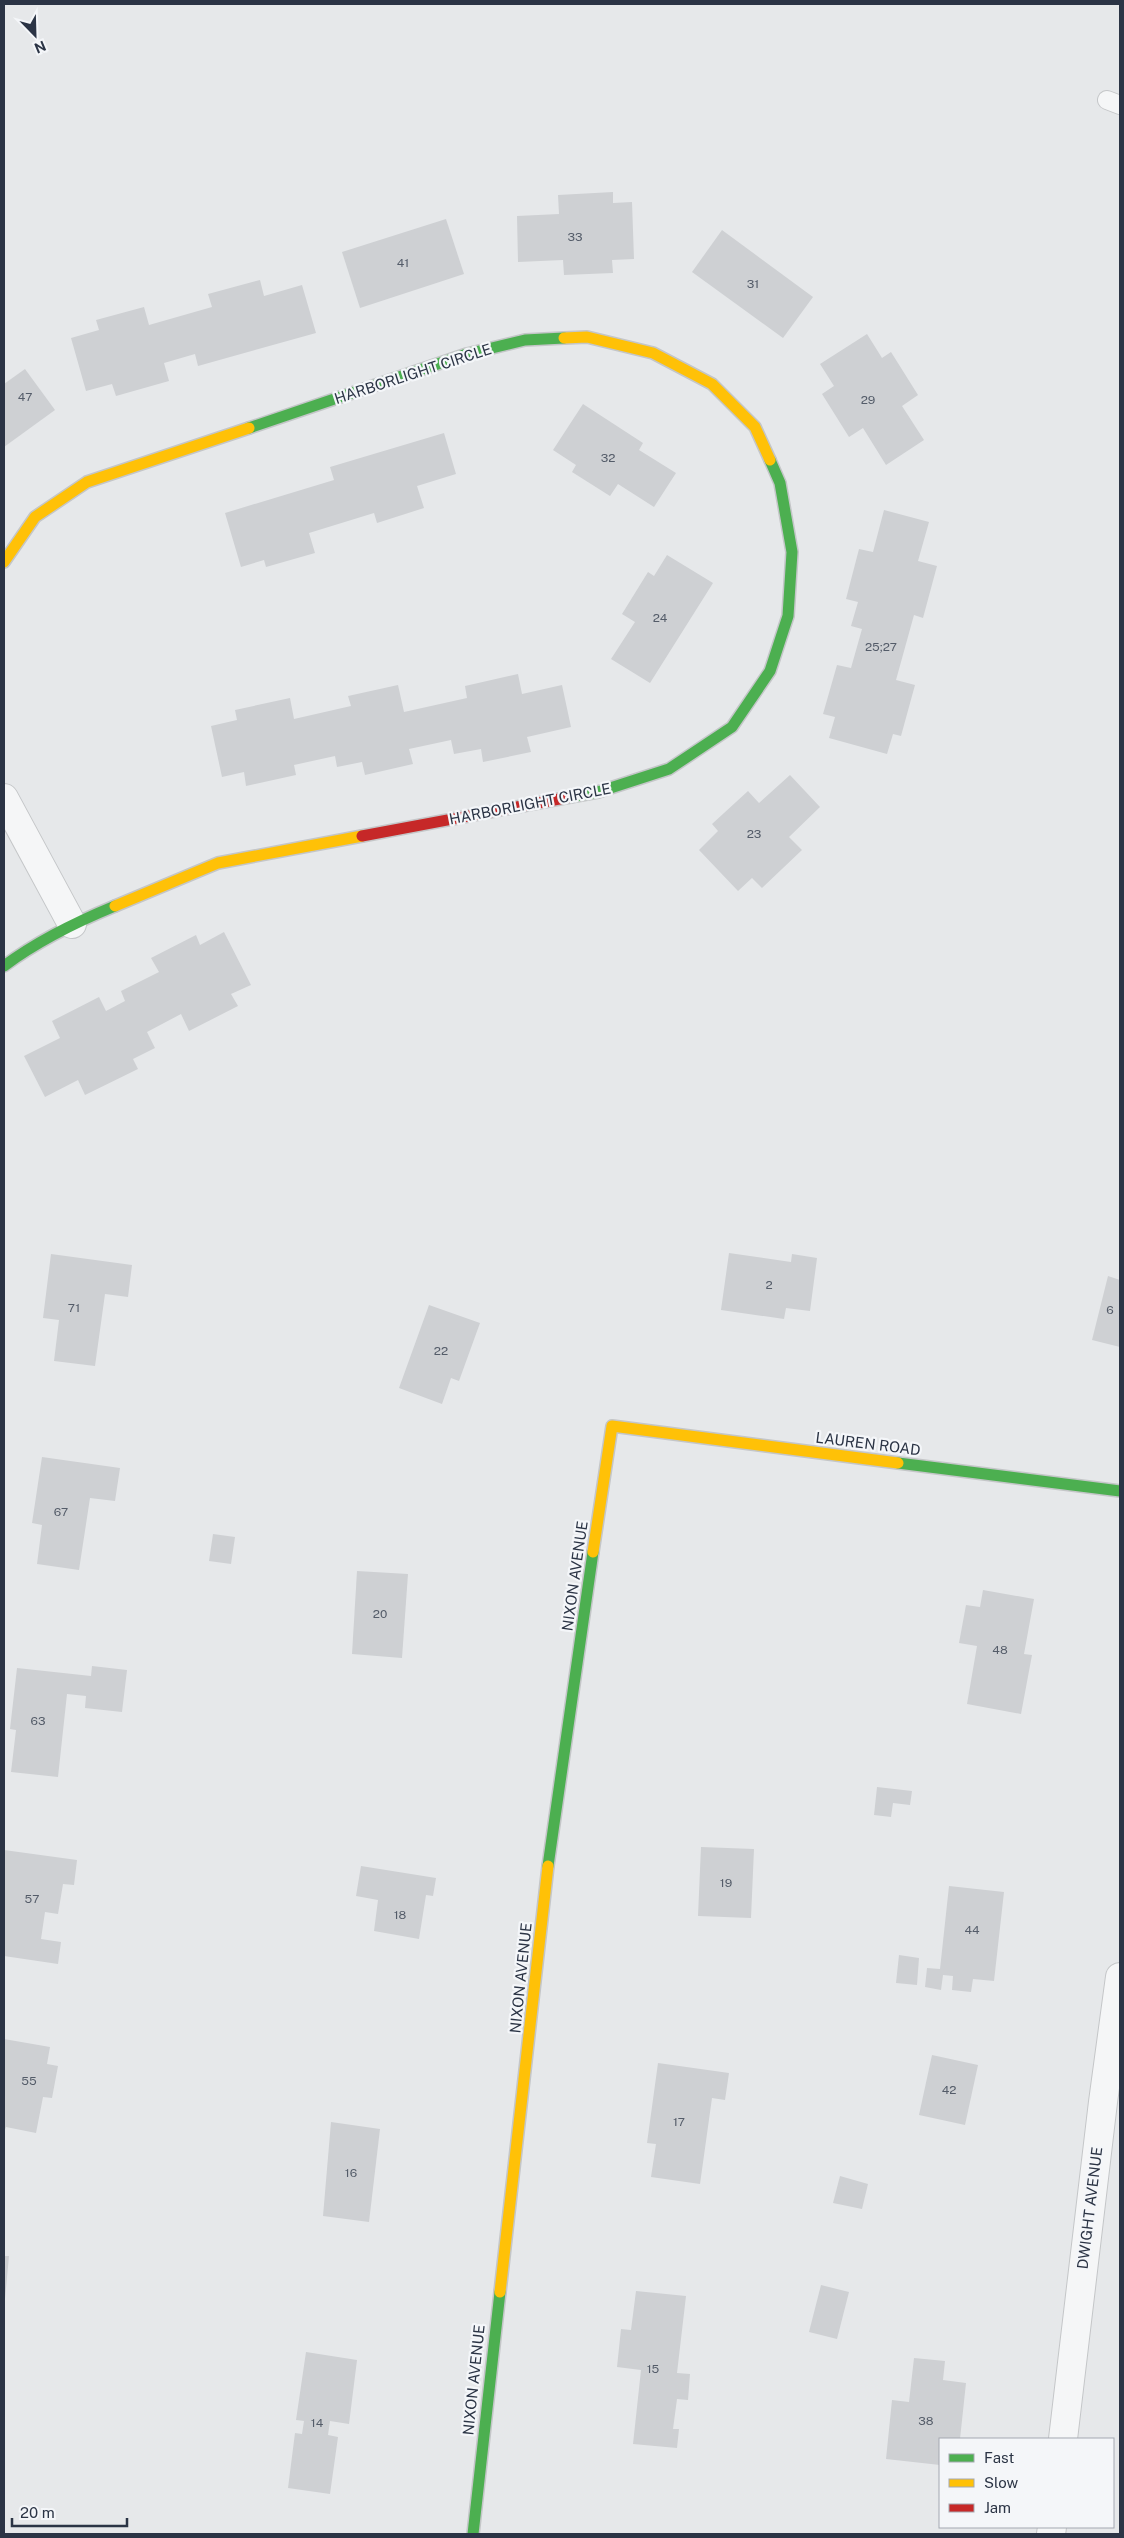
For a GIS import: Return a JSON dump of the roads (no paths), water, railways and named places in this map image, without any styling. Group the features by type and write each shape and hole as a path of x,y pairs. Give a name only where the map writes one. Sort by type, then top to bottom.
{"street":[{"name":"HARBORLIGHT CIRCLE","path":"4,562 35,517 87,482 467,354 525,340 587,337 653,353 712,384 754,427 780,483 792,552 788,616 770,671 732,727 669,769 598,792 218,863 72,924 28,949 4,966"},
{"path":"4,798 72,924"},
{"name":"LAUREN ROAD","path":"612,1426 1120,1491"},
{"name":"NIXON AVENUE","path":"473,2534 552,1832 612,1426"},
{"name":"DWIGHT AVENUE","path":"1063,2438 1120,1977"}]}
